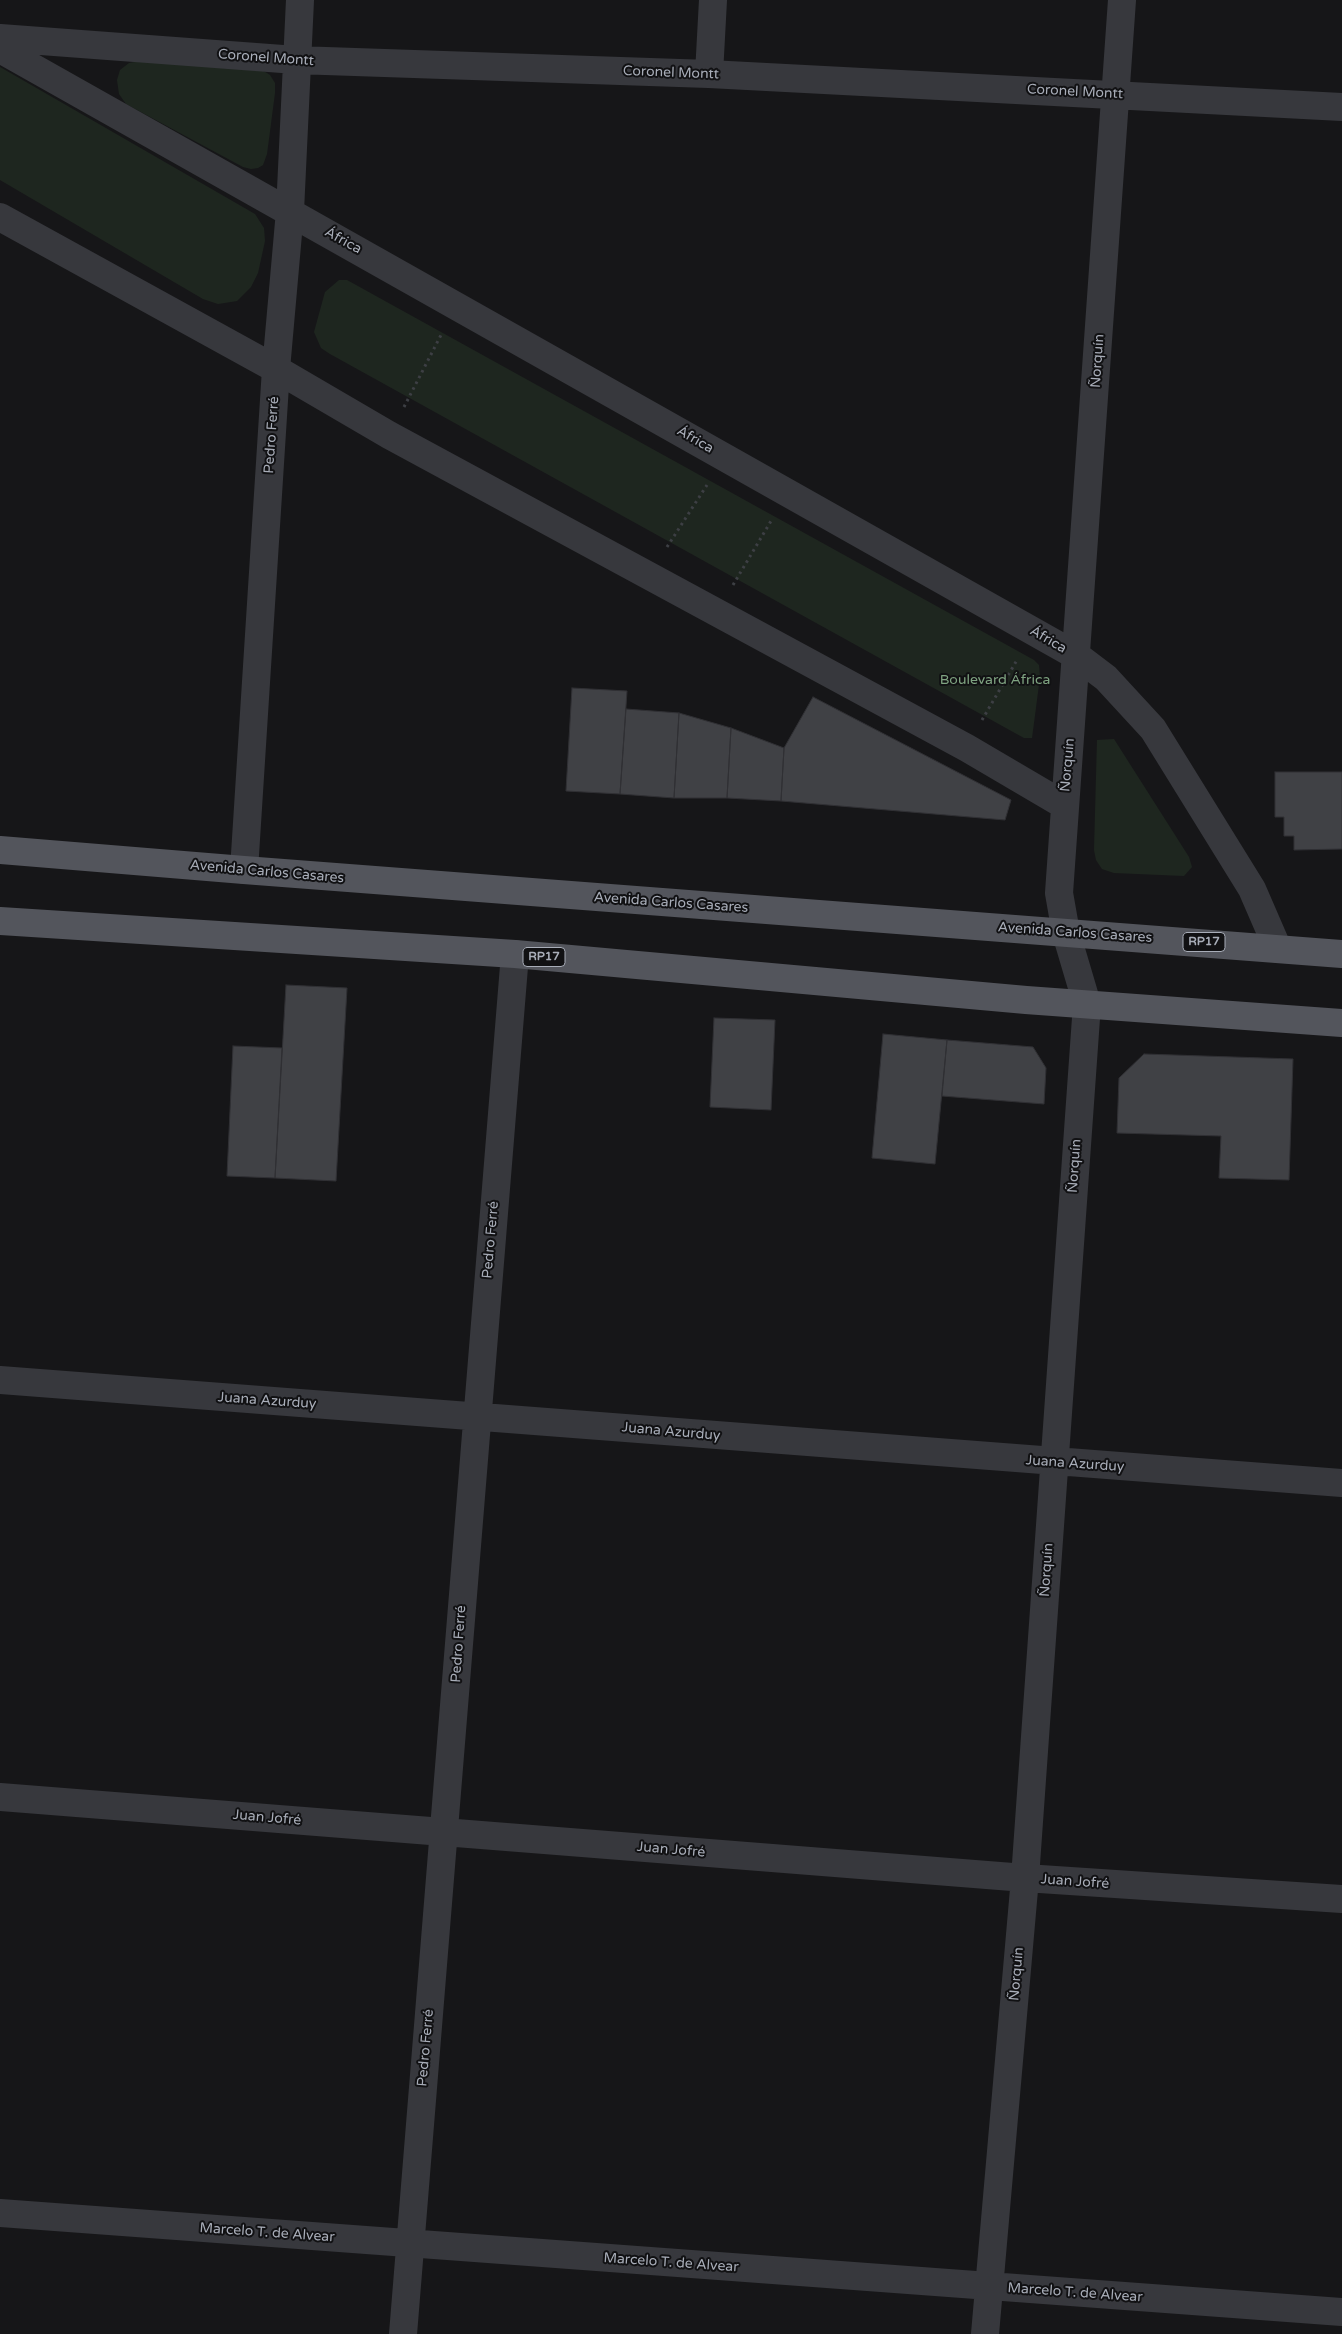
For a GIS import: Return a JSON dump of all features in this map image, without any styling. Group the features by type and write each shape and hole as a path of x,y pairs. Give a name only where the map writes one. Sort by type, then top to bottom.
{"main road":[{"name":"Avenida Carlos Casares","path":"0,850 1342,954"},
{"name":"RP17","path":"0,921 515,954 1087,1004 1342,1023"}],"street":[{"name":"Pedro Ferré","path":"244,870 276,369 290,211 300,0"},
{"path":"709,74 713,0"},
{"name":"Ñorquín","path":"985,2334 1025,1878 1087,1004 1066,933 1059,893 1117,94 1122,0"},
{"name":"Coronel Montt","path":"0,38 296,60 709,74 1342,107"},
{"name":"África","path":"0,49 1077,656 1106,678 1153,729 1252,889 1278,949"},
{"path":"0,217 276,369 389,435 967,748 1064,806"},
{"name":"Pedro Ferré","path":"403,2334 515,954"},
{"name":"Juana Azurduy","path":"0,1380 1342,1483"},
{"name":"Juan Jofré","path":"0,1797 1025,1878 1342,1900"},
{"name":"Marcelo T. de Alvear","path":"0,2213 1342,2312"}],"path":[{"path":"389,435 457,305"},
{"path":"649,577 724,457"},
{"path":"716,613 788,493"},
{"path":"967,748 1033,632"}],"green space":[{"path":"140,61 262,70 270,75 275,83 275,93 267,154 263,165 251,169 243,167 126,104 119,94 117,80 120,70 129,63"},
{"path":"0,67 255,214 264,228 265,241 258,273 251,287 237,301 218,304 203,299 0,180"},
{"name":"Boulevard África","path":"339,280 347,280 1034,660 1039,665 1040,677 1032,738 1024,738 330,354 321,348 314,332 325,292"},
{"path":"1114,739 1189,857 1192,867 1184,876 1114,873 1102,869 1096,860 1094,850 1097,740"}],"building":[{"path":"572,688 627,691 620,794 566,791"},
{"path":"813,697 1011,800 1005,820 781,801 784,748"},
{"path":"626,709 679,713 674,798 620,794"},
{"path":"679,713 731,728 727,798 674,798"},
{"path":"731,728 784,748 781,801 727,798"},
{"path":"1275,772 1342,772 1342,849 1294,850 1294,836 1284,836 1284,817 1275,817"},
{"path":"286,985 347,988 336,1181 275,1178"},
{"path":"714,1018 775,1020 771,1110 710,1107"},
{"path":"883,1034 947,1040 935,1164 872,1158"},
{"path":"947,1040 1033,1047 1046,1068 1044,1104 942,1096"},
{"path":"233,1046 282,1048 275,1178 227,1176"},
{"path":"1144,1054 1293,1059 1289,1180 1219,1178 1221,1136 1117,1133 1119,1078"}]}
